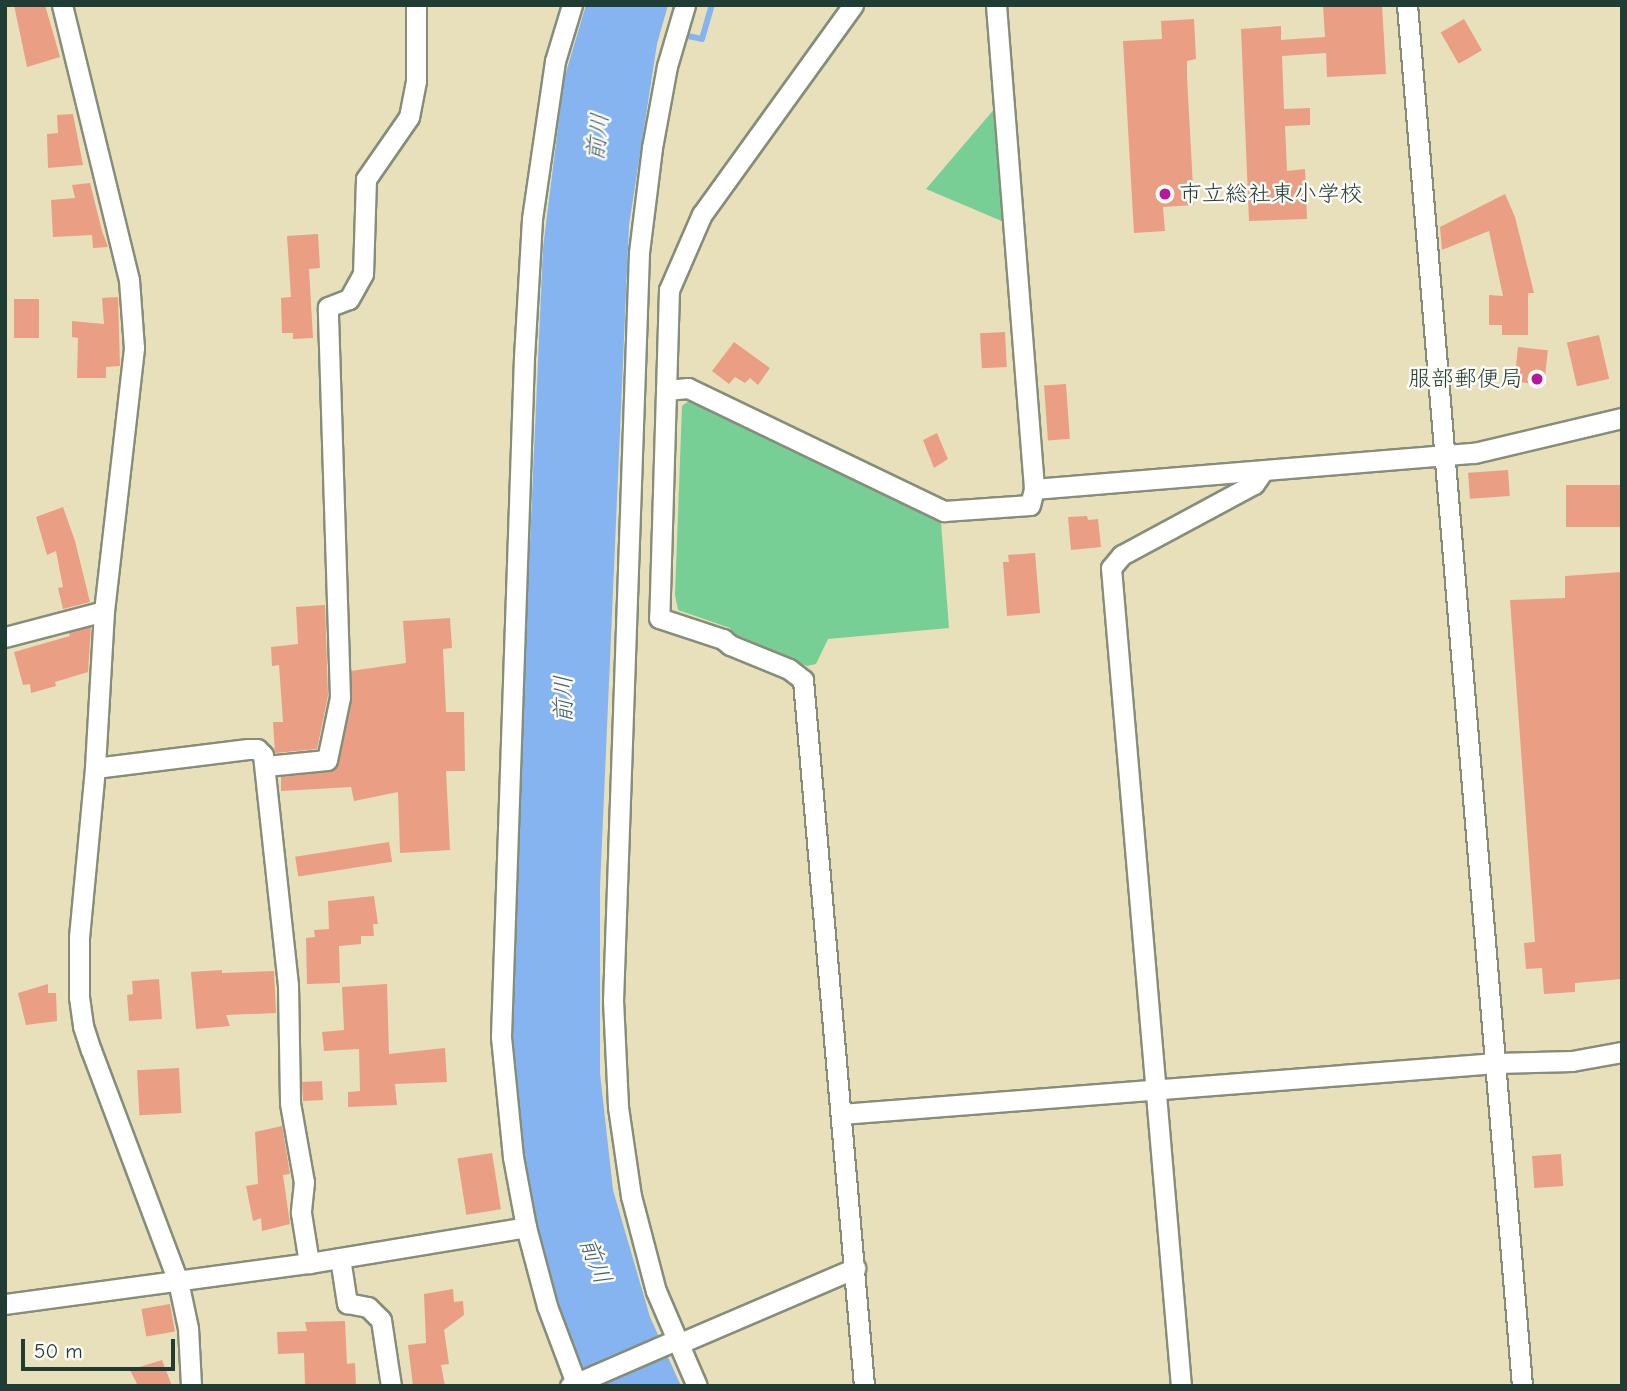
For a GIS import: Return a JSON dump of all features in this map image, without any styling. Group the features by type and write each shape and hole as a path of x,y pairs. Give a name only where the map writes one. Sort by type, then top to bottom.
{"street":[{"path":"62,5 128,280 134,348 104,611 95,768 79,937 83,1026 178,1281 188,1328 191,1386"},
{"path":"266,765 327,760 340,696 328,307 348,299 363,274 366,178 408,117 416,80 416,5"},
{"path":"572,5 555,61 532,219 523,384 500,1037 513,1157 526,1227 547,1306 577,1384 855,1269"},
{"path":"685,5 667,66 659,107 639,253 613,1000 622,1148 645,1257 675,1342 698,1386"},
{"path":"853,5 702,214 669,290 659,618 723,639 730,645 789,669 803,680 864,1386"},
{"path":"666,390 688,388 944,512 1030,505 1034,489 996,5"},
{"path":"1407,5 1522,1386"},
{"path":"1034,489 1444,457 1474,453 1622,418"},
{"path":"1181,1386 1111,568 1122,555 1254,484 1263,471"},
{"path":"5,637 104,611"},
{"path":"95,768 248,749 257,749 263,755 288,985 290,1103 304,1182 302,1213 309,1263"},
{"path":"841,1114 1496,1063 1572,1061 1622,1052"},
{"path":"5,1304 309,1263 526,1227"},
{"path":"340,1258 346,1303 368,1307 381,1320 391,1386"}],"green space":[{"path":"996,107 1004,222 926,189"},
{"path":"689,401 941,522 949,628 828,639 816,664 807,666 733,636 730,628 678,610 675,595 682,406"}],"water":[{"name":"前川","path":"586,5 668,5 657,44 629,225 600,888 600,1073 613,1190 650,1317 681,1386 590,1386 565,1321 559,1321 552,1303 557,1298 525,1179 516,1081 511,1081 522,744 517,742 517,726 522,723 543,248 564,79"}],"building":[{"path":"14,5 45,5 60,57 27,67"},
{"path":"1323,5 1382,5 1386,74 1327,77 1326,53 1282,56 1284,109 1310,108 1310,125 1285,126 1287,171 1305,169 1307,219 1249,221 1241,29 1281,26 1281,40 1325,37"},
{"path":"1194,19 1196,59 1187,61 1187,77 1194,205 1163,207 1165,231 1134,233 1123,41 1162,39 1161,21"},
{"path":"1464,19 1482,50 1459,64 1441,32"},
{"path":"73,114 83,165 48,168 47,134 58,133 57,115"},
{"path":"90,183 108,247 93,248 92,235 53,237 51,200 75,198 72,185"},
{"path":"1505,194 1515,217 1534,293 1528,293 1528,335 1502,335 1502,325 1489,325 1489,295 1503,296 1489,231 1442,250 1440,227"},
{"path":"318,234 320,268 309,269 313,338 293,339 293,333 282,333 281,298 291,297 287,236"},
{"path":"118,297 120,366 106,367 106,378 77,378 78,338 72,337 72,321 104,324 102,298"},
{"path":"14,299 39,299 39,338 14,338"},
{"path":"1005,332 1007,367 982,368 980,333"},
{"path":"1599,335 1609,379 1577,386 1567,342"},
{"path":"734,342 770,368 758,385 750,378 745,383 735,377 729,384 712,371"},
{"path":"1518,347 1548,350 1544,385 1514,382"},
{"path":"1066,384 1070,439 1048,440 1044,386"},
{"path":"937,433 948,459 934,468 923,440"},
{"path":"1508,470 1510,496 1470,499 1468,473"},
{"path":"1566,485 1622,485 1622,527 1566,527"},
{"path":"63,507 75,541 90,602 63,609 58,588 63,587 56,551 47,555 36,517"},
{"path":"1087,516 1088,520 1098,519 1101,547 1071,550 1068,517"},
{"path":"1035,553 1040,613 1007,616 1003,562 1009,562 1008,555"},
{"path":"1622,572 1622,979 1575,983 1575,992 1544,994 1542,968 1526,969 1524,943 1535,942 1510,600 1565,598 1565,576"},
{"path":"325,605 328,696 317,749 275,753 273,722 283,722 279,665 272,666 271,647 298,644 296,607"},
{"path":"450,618 452,648 443,649 446,712 464,712 465,771 446,771 450,850 400,853 398,792 354,801 351,787 281,791 281,777 328,772 336,768 352,699 351,671 406,663 403,621"},
{"path":"91,627 88,672 31,693 30,684 23,685 14,652"},
{"path":"389,842 392,862 298,877 295,857"},
{"path":"374,896 378,924 373,924 374,936 361,936 361,944 339,946 340,983 307,984 306,938 315,937 314,930 329,929 328,901"},
{"path":"222,970 222,973 274,971 276,1013 226,1015 230,1026 196,1029 191,972"},
{"path":"159,979 162,1019 129,1021 127,995 133,994 132,981"},
{"path":"48,984 48,993 56,993 57,1021 26,1025 18,993"},
{"path":"387,984 389,1054 445,1048 447,1082 395,1084 397,1105 348,1107 348,1092 360,1091 359,1049 324,1051 322,1032 344,1030 342,987"},
{"path":"179,1068 181,1113 139,1115 137,1070"},
{"path":"322,1081 323,1100 303,1101 302,1082"},
{"path":"282,1126 290,1174 283,1175 290,1224 262,1231 261,1218 253,1221 246,1186 258,1184 255,1132"},
{"path":"492,1153 501,1209 466,1215 457,1158"},
{"path":"1561,1154 1563,1186 1534,1188 1532,1156"},
{"path":"453,1289 454,1302 463,1301 464,1315 444,1330 449,1364 441,1365 445,1386 413,1386 408,1345 426,1343 424,1294"},
{"path":"170,1304 175,1332 146,1337 141,1309"},
{"path":"345,1321 347,1364 355,1363 356,1386 305,1386 304,1353 278,1354 277,1332 307,1331 305,1322"},
{"path":"162,1360 172,1386 138,1386 130,1370"}],"waterway":[{"path":"688,36 702,39 712,5"}],"place":[{"name":"市立総社東小学校","path":"1165,194"},
{"name":"服部郵便局","path":"1537,379"}]}
